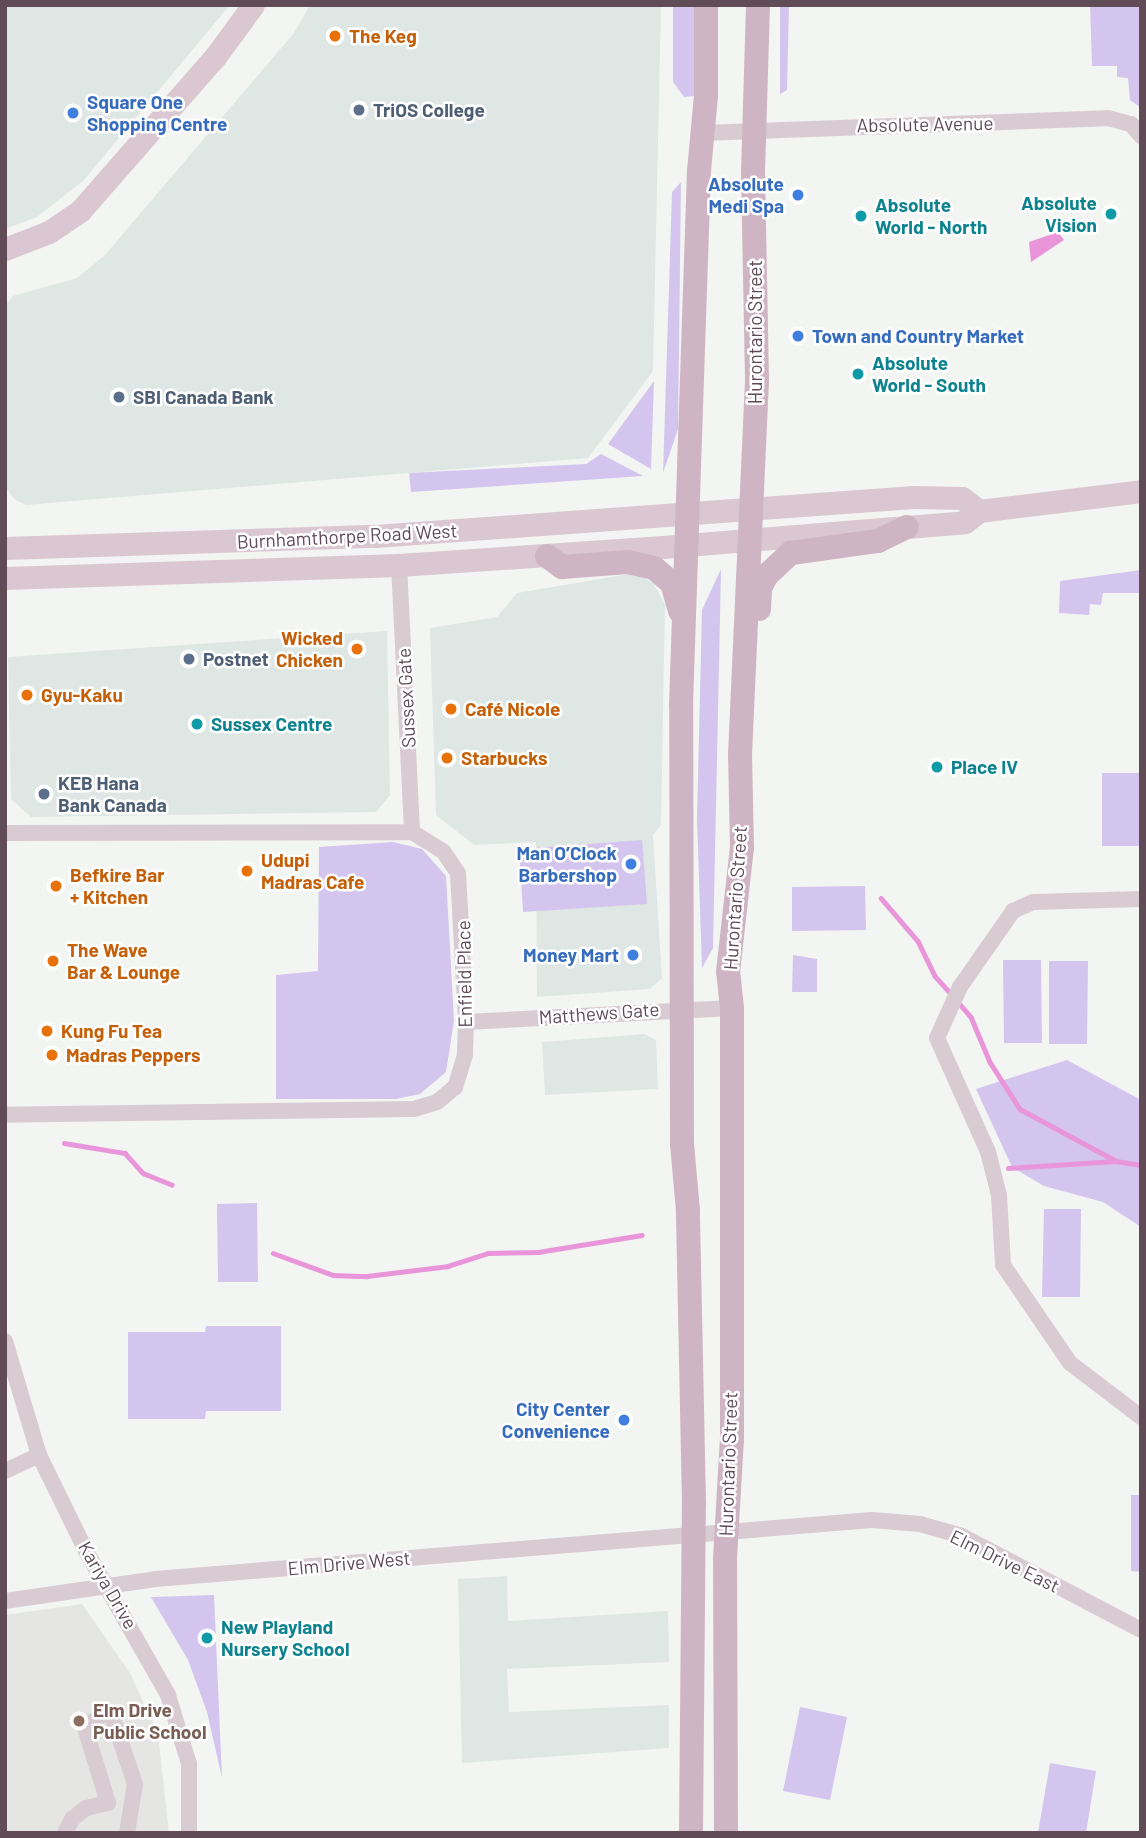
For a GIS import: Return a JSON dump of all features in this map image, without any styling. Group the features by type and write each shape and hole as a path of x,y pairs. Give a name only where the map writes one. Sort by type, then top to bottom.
{"main road":[{"path":"5,249 50,232 80,211 215,57 253,5"},
{"name":"Hurontario Street","path":"691,1833 693,1535 688,1211 682,1144 681,690 706,5"},
{"name":"Hurontario Street","path":"726,1833 726,1530 732,1438 732,1008 728,972 742,848 740,755 757,380 758,5"},
{"name":"Burnhamthorpe Road West","path":"5,578 399,565 547,556 965,522 979,511 1141,491"},
{"name":"Burnhamthorpe Road West","path":"5,548 376,536 914,497 961,498 979,511"},
{"path":"740,755 753,738 760,588 767,575 780,561 803,549 878,541 907,527"},
{"path":"547,556 562,567 628,562 663,575 678,597 681,690"}],"street":[{"name":"Absolute Avenue","path":"703,133 883,123 936,127 1108,118 1131,124 1141,136"},
{"name":"Sussex Gate","path":"399,565 412,832"},
{"path":"5,833 412,832"},
{"name":"Enfield Place","path":"5,1115 414,1110 437,1102 455,1087 465,1055 466,1022 458,873 443,851 412,832"},
{"path":"1141,899 1033,902 1013,911 960,987 942,1020 937,1038 990,1160 999,1195 1003,1265 1070,1363 1141,1418"},
{"name":"Matthews Gate","path":"466,1022 683,1008 732,1008"},
{"name":"Kariya Drive","path":"5,1341 40,1455 169,1699 189,1764 189,1833"},
{"path":"5,1471 40,1455"},
{"name":"Elm Drive East","path":"693,1535 726,1530 872,1520 920,1524 962,1536 1141,1630"},
{"name":"Elm Drive West","path":"5,1601 107,1585 693,1535"},
{"path":"65,1833 72,1819 86,1808 108,1802 85,1728 102,1714 112,1716 135,1784 127,1833"}],"shaded area":[{"name":"Square One Shopping Centre","path":"5,5 230,5 83,181 37,217 5,229"},
{"path":"310,5 661,5 653,371 588,458 26,505 14,499 5,486 5,306 13,296 77,278 104,256 294,33"},
{"path":"673,5 694,5 694,96 684,97 673,82"},
{"path":"780,5 789,5 787,90 780,94"},
{"path":"1090,5 1141,5 1141,108 1130,100 1128,78 1117,77 1117,66 1092,66"},
{"path":"681,182 678,429 663,473 672,192"},
{"path":"1058,232 1064,240 1031,262 1029,242"},
{"path":"654,381 651,469 608,444"},
{"path":"601,454 643,476 411,492 409,473 586,464"},
{"path":"721,569 713,948 702,968 697,819 702,610"},
{"path":"1141,570 1141,593 1103,593 1101,605 1090,604 1089,615 1059,613 1060,581"},
{"path":"635,573 653,583 665,604 661,825 653,835 662,978 650,989 537,997 536,842 474,845 436,815 430,628 497,617 517,593"},
{"name":"Sussex Centre","path":"387,631 390,795 376,812 31,817 11,799 8,657"},
{"path":"1102,773 1139,773 1139,846 1102,846"},
{"path":"642,840 647,904 523,912 519,849"},
{"path":"393,842 422,849 446,876 454,1021 446,1072 420,1094 396,1099 276,1099 276,975 318,971 319,847"},
{"path":"865,886 866,930 792,931 792,887"},
{"path":"793,955 817,959 817,992 792,992"},
{"path":"1003,960 1041,960 1042,1043 1004,1043"},
{"path":"1049,961 1088,961 1087,1044 1049,1044"},
{"path":"645,1034 656,1040 658,1089 545,1095 542,1042"},
{"path":"1067,1060 1141,1100 1141,1227 1103,1202 1044,1186 1012,1167 976,1089"},
{"path":"257,1203 258,1282 218,1282 217,1204"},
{"path":"1044,1209 1081,1209 1080,1297 1042,1297"},
{"path":"206,1326 281,1326 281,1411 206,1411 205,1419 128,1419 128,1332 205,1332"},
{"path":"1131,1495 1141,1495 1141,1572 1131,1571"},
{"path":"507,1576 508,1621 668,1611 669,1662 507,1669 509,1712 669,1705 669,1748 462,1763 458,1579"},
{"path":"214,1595 222,1778 207,1712 188,1660 151,1597"},
{"name":"Elm Drive Public School","path":"82,1604 130,1673 158,1734 169,1833 5,1833 5,1615"},
{"path":"800,1707 847,1717 830,1800 783,1791"},
{"path":"1050,1763 1096,1771 1086,1833 1038,1833"}],"waterway":[{"path":"881,898 918,941 935,976 952,995"},
{"path":"958,1002 971,1017 990,1062 1020,1109 1116,1161 1141,1165"},
{"path":"64,1143 125,1153 143,1173 172,1185"},
{"path":"1008,1168 1115,1161"},
{"path":"273,1253 333,1275 367,1276 448,1266 488,1253 538,1252 642,1235"}],"place":[{"name":"The Keg","path":"335,36"},
{"name":"TriOS College","path":"359,110"},
{"name":"Square One Shopping Centre","path":"73,113"},
{"name":"Absolute Medi Spa","path":"798,195"},
{"name":"Absolute Vision","path":"1111,214"},
{"name":"Absolute World - North","path":"861,216"},
{"name":"Town and Country Market","path":"798,336"},
{"name":"Absolute World - South","path":"858,374"},
{"name":"SBI Canada Bank","path":"119,397"},
{"name":"Wicked Chicken","path":"357,649"},
{"name":"Postnet","path":"189,659"},
{"name":"Gyu-Kaku","path":"27,695"},
{"name":"Café Nicole","path":"451,709"},
{"name":"Sussex Centre","path":"197,724"},
{"name":"Starbucks","path":"447,758"},
{"name":"Place IV","path":"937,767"},
{"name":"KEB Hana Bank Canada","path":"44,794"},
{"name":"Man O’Clock Barbershop","path":"631,864"},
{"name":"Udupi Madras Cafe","path":"247,871"},
{"name":"Befkire Bar + Kitchen","path":"56,886"},
{"name":"Money Mart","path":"633,955"},
{"name":"The Wave Bar & Lounge","path":"53,961"},
{"name":"Kung Fu Tea","path":"47,1031"},
{"name":"Madras Peppers","path":"52,1055"},
{"name":"City Center Convenience","path":"624,1420"},
{"name":"New Playland Nursery School","path":"207,1638"},
{"name":"Elm Drive Public School","path":"79,1721"}]}
